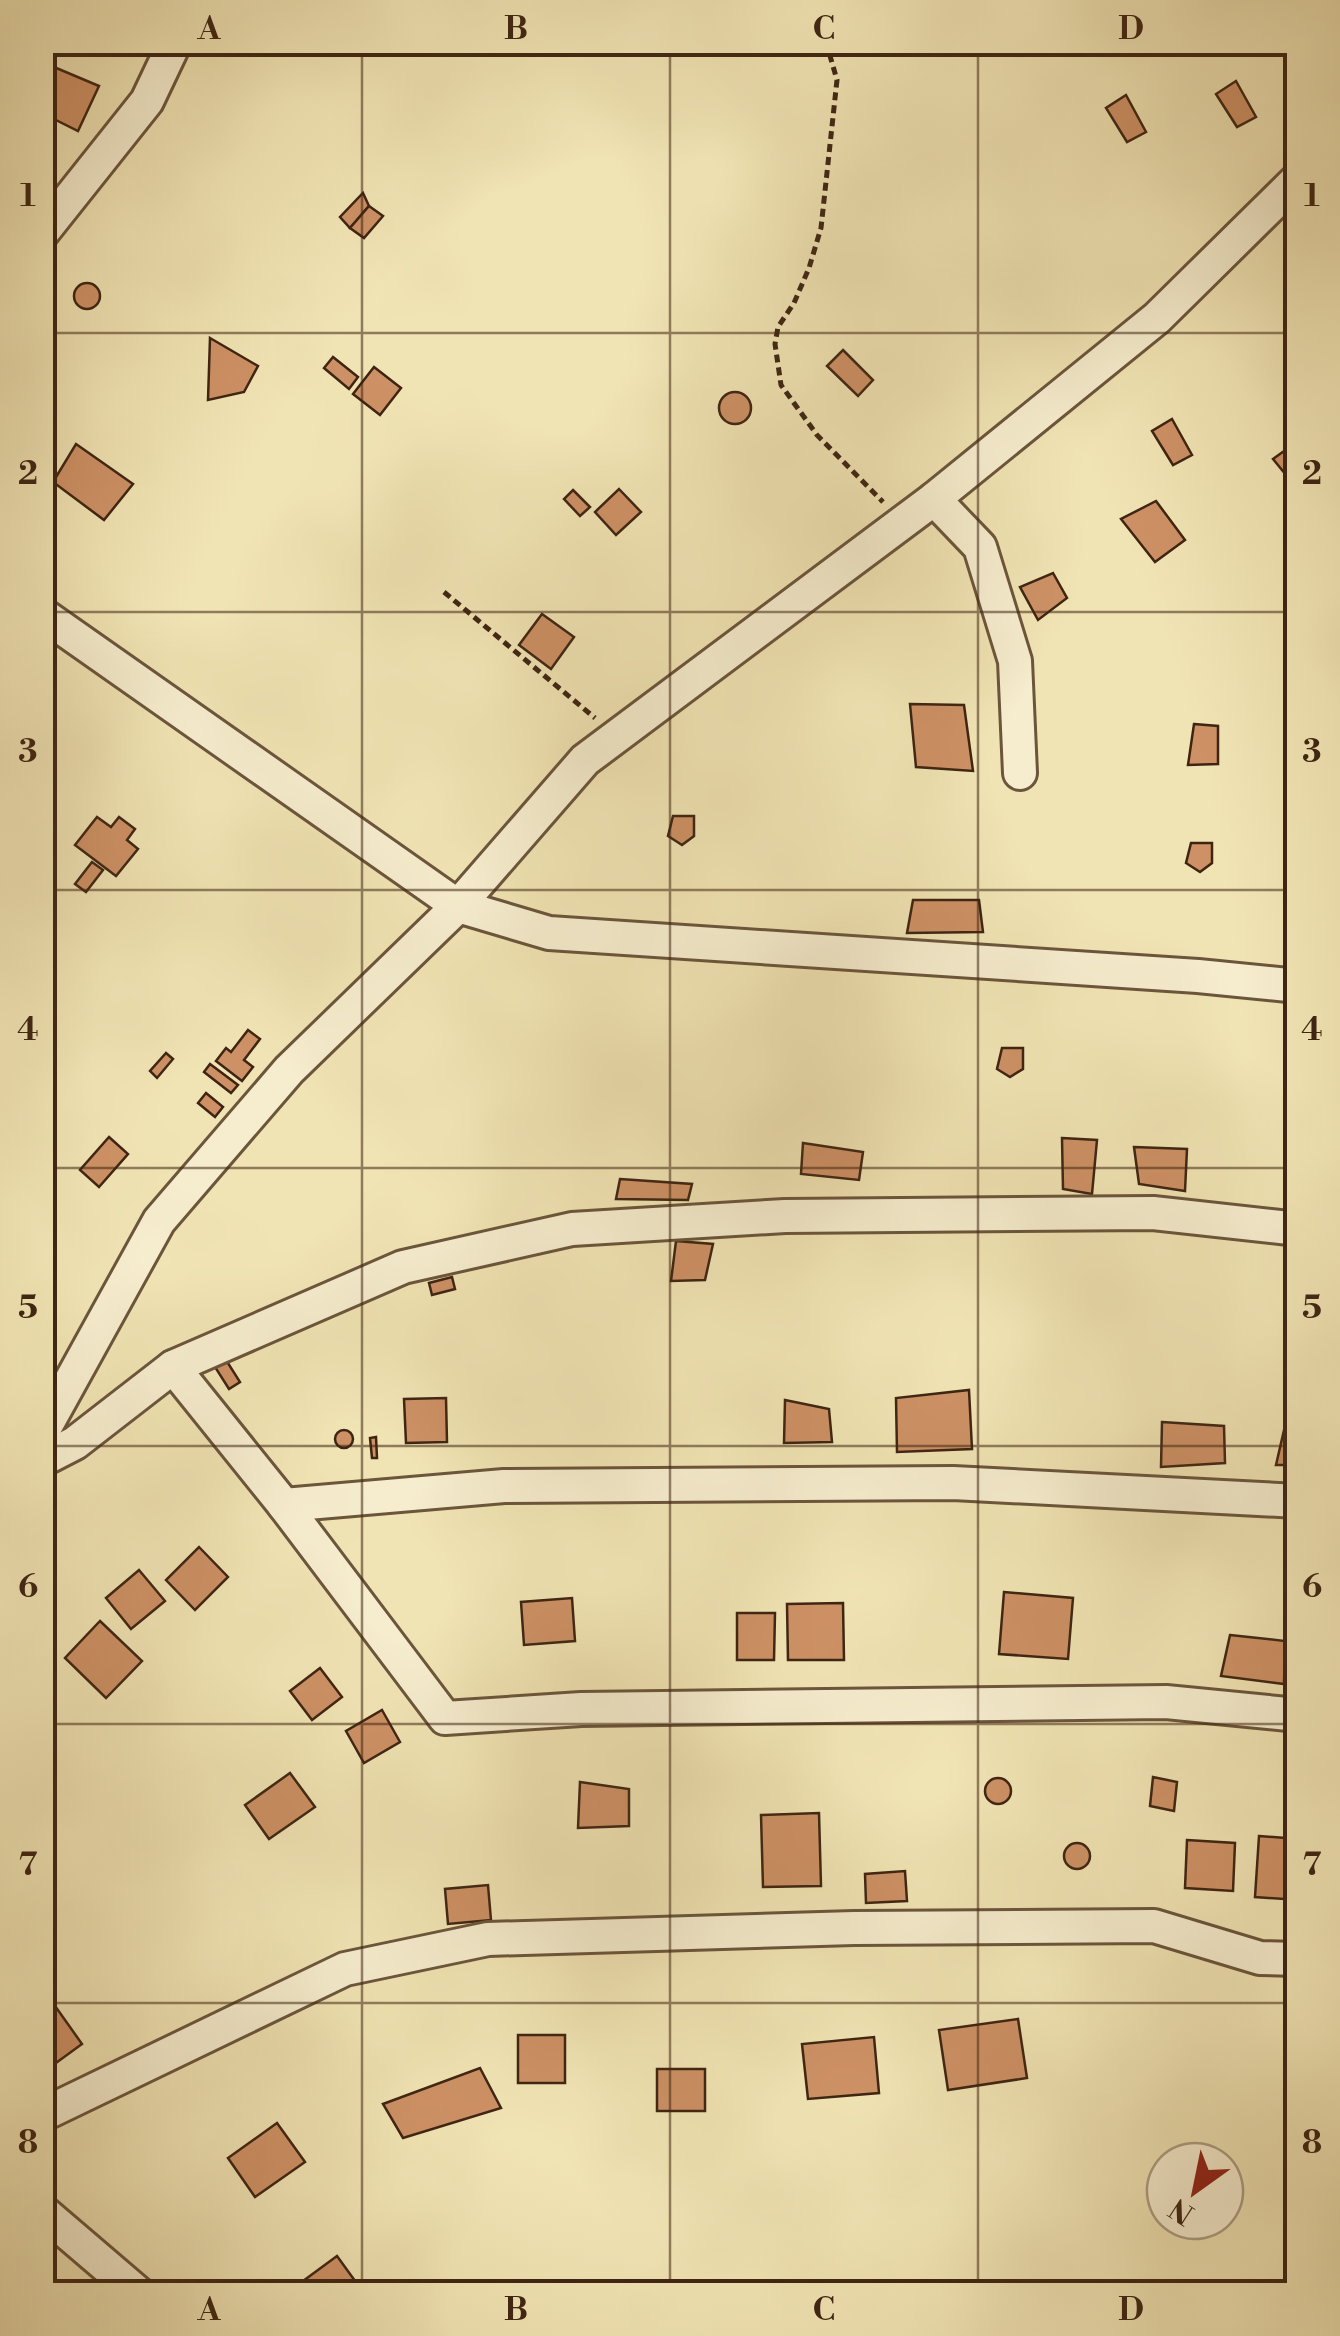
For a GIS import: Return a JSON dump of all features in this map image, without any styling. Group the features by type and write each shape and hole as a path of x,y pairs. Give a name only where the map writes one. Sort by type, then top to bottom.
{"street":[{"path":"42,233 147,102 175,42"},
{"path":"42,1434 159,1220 289,1070 458,906 585,760 934,499 1157,318 1298,179"},
{"path":"934,499 980,547 1015,661 1020,773"},
{"path":"42,614 458,906 550,934 1198,976 1298,986"},
{"path":"42,1460 75,1443 173,1367 403,1267 572,1229 785,1216 1153,1213 1298,1229"},
{"path":"173,1367 284,1505 445,1718 581,1708 1166,1702 1298,1715"},
{"path":"284,1505 504,1486 953,1483 1298,1501"},
{"path":"42,2115 345,1970 488,1939 854,1928 1154,1926 1260,1958 1298,1959"},
{"path":"42,2211 138,2294"}],"path":[{"path":"826,42 837,80 821,228 794,303 778,327 775,344 781,385 817,435 903,522"},
{"path":"444,592 616,736"}],"building":[{"path":"1188,42 1212,42 1194,52"},
{"path":"42,62 99,86 78,131 42,113"},
{"path":"1236,81 1256,117 1237,127 1216,94"},
{"path":"1126,95 1146,132 1127,142 1106,108"},
{"path":"363,193 369,206 350,228 340,217"},
{"path":"369,206 383,216 364,238 350,228"},
{"path":"87,283 97,286 97,306 87,309 77,306 74,296 77,286"},
{"path":"210,338 258,366 244,392 208,400"},
{"path":"843,350 873,380 858,396 827,366"},
{"path":"333,357 358,377 349,389 324,368"},
{"path":"374,367 401,388 380,415 353,394"},
{"path":"735,392 746,397 751,408 746,419 735,424 724,419 719,408 724,397"},
{"path":"1172,419 1192,455 1173,465 1152,431"},
{"path":"1298,441 1298,476 1291,481 1273,459"},
{"path":"76,444 133,484 104,520 53,482"},
{"path":"619,489 641,512 616,535 595,512"},
{"path":"573,490 590,507 580,516 564,499"},
{"path":"1156,501 1185,540 1155,562 1121,519"},
{"path":"1053,573 1067,598 1038,620 1020,587"},
{"path":"542,614 574,637 551,669 519,645"},
{"path":"910,704 964,705 973,771 916,767"},
{"path":"1194,724 1218,726 1218,764 1188,765"},
{"path":"673,816 694,816 694,836 682,845 668,836"},
{"path":"97,817 111,827 119,817 135,829 127,840 138,849 116,876 75,845"},
{"path":"1191,843 1212,843 1212,863 1200,872 1186,863"},
{"path":"92,862 103,870 86,892 75,884"},
{"path":"913,900 979,900 983,932 907,933"},
{"path":"248,1030 260,1039 244,1060 253,1067 242,1081 216,1061 226,1048 231,1052"},
{"path":"1002,1048 1023,1048 1023,1069 1010,1077 997,1069"},
{"path":"166,1053 173,1059 157,1078 150,1071"},
{"path":"210,1064 238,1085 231,1093 204,1072"},
{"path":"206,1093 223,1107 215,1117 198,1103"},
{"path":"109,1137 128,1154 99,1187 80,1170"},
{"path":"1062,1138 1097,1140 1092,1194 1063,1189"},
{"path":"803,1143 863,1152 859,1180 801,1174"},
{"path":"1134,1147 1187,1149 1185,1191 1139,1184"},
{"path":"620,1179 692,1184 688,1200 616,1199"},
{"path":"676,1241 713,1244 705,1280 671,1281"},
{"path":"452,1277 455,1289 432,1295 429,1283"},
{"path":"226,1360 240,1382 229,1389 215,1367"},
{"path":"969,1390 972,1449 897,1452 896,1398"},
{"path":"446,1398 447,1442 406,1443 404,1399"},
{"path":"785,1400 829,1409 832,1442 784,1443"},
{"path":"1287,1417 1298,1419 1298,1465 1276,1465"},
{"path":"1162,1422 1224,1426 1225,1463 1161,1467"},
{"path":"344,1430 353,1439 344,1448 335,1439"},
{"path":"376,1437 377,1458 372,1458 370,1438"},
{"path":"199,1547 228,1577 195,1610 166,1580"},
{"path":"139,1570 165,1601 131,1629 106,1598"},
{"path":"1004,1592 1073,1598 1068,1659 999,1654"},
{"path":"572,1598 575,1641 524,1645 521,1602"},
{"path":"843,1603 844,1660 788,1660 787,1604"},
{"path":"737,1613 775,1613 774,1660 737,1660"},
{"path":"100,1621 142,1661 106,1698 65,1658"},
{"path":"1230,1635 1285,1641 1284,1684 1221,1676"},
{"path":"320,1668 342,1697 312,1720 290,1691"},
{"path":"382,1710 400,1742 364,1763 346,1731"},
{"path":"290,1773 315,1807 269,1839 245,1805"},
{"path":"1153,1777 1177,1782 1174,1811 1150,1806"},
{"path":"998,1778 1007,1782 1011,1791 1007,1800 998,1804 989,1800 985,1791 989,1782"},
{"path":"580,1782 629,1789 629,1826 578,1828"},
{"path":"819,1813 821,1886 763,1887 761,1815"},
{"path":"1259,1836 1298,1839 1298,1900 1255,1897"},
{"path":"1187,1840 1235,1843 1233,1891 1185,1888"},
{"path":"1077,1843 1086,1847 1090,1856 1086,1865 1077,1869 1068,1865 1064,1856 1068,1847"},
{"path":"905,1871 907,1901 866,1903 865,1874"},
{"path":"488,1885 491,1920 448,1924 445,1889"},
{"path":"48,1996 82,2044 49,2068 42,2059 42,2000"},
{"path":"1018,2019 1027,2078 948,2090 939,2030"},
{"path":"518,2035 565,2035 565,2083 518,2083"},
{"path":"874,2037 879,2093 808,2099 802,2044"},
{"path":"480,2068 501,2108 403,2138 383,2104"},
{"path":"657,2069 705,2069 705,2111 657,2111"},
{"path":"277,2123 305,2162 255,2197 228,2158"},
{"path":"337,2256 358,2285 347,2294 313,2294 303,2281"}]}
